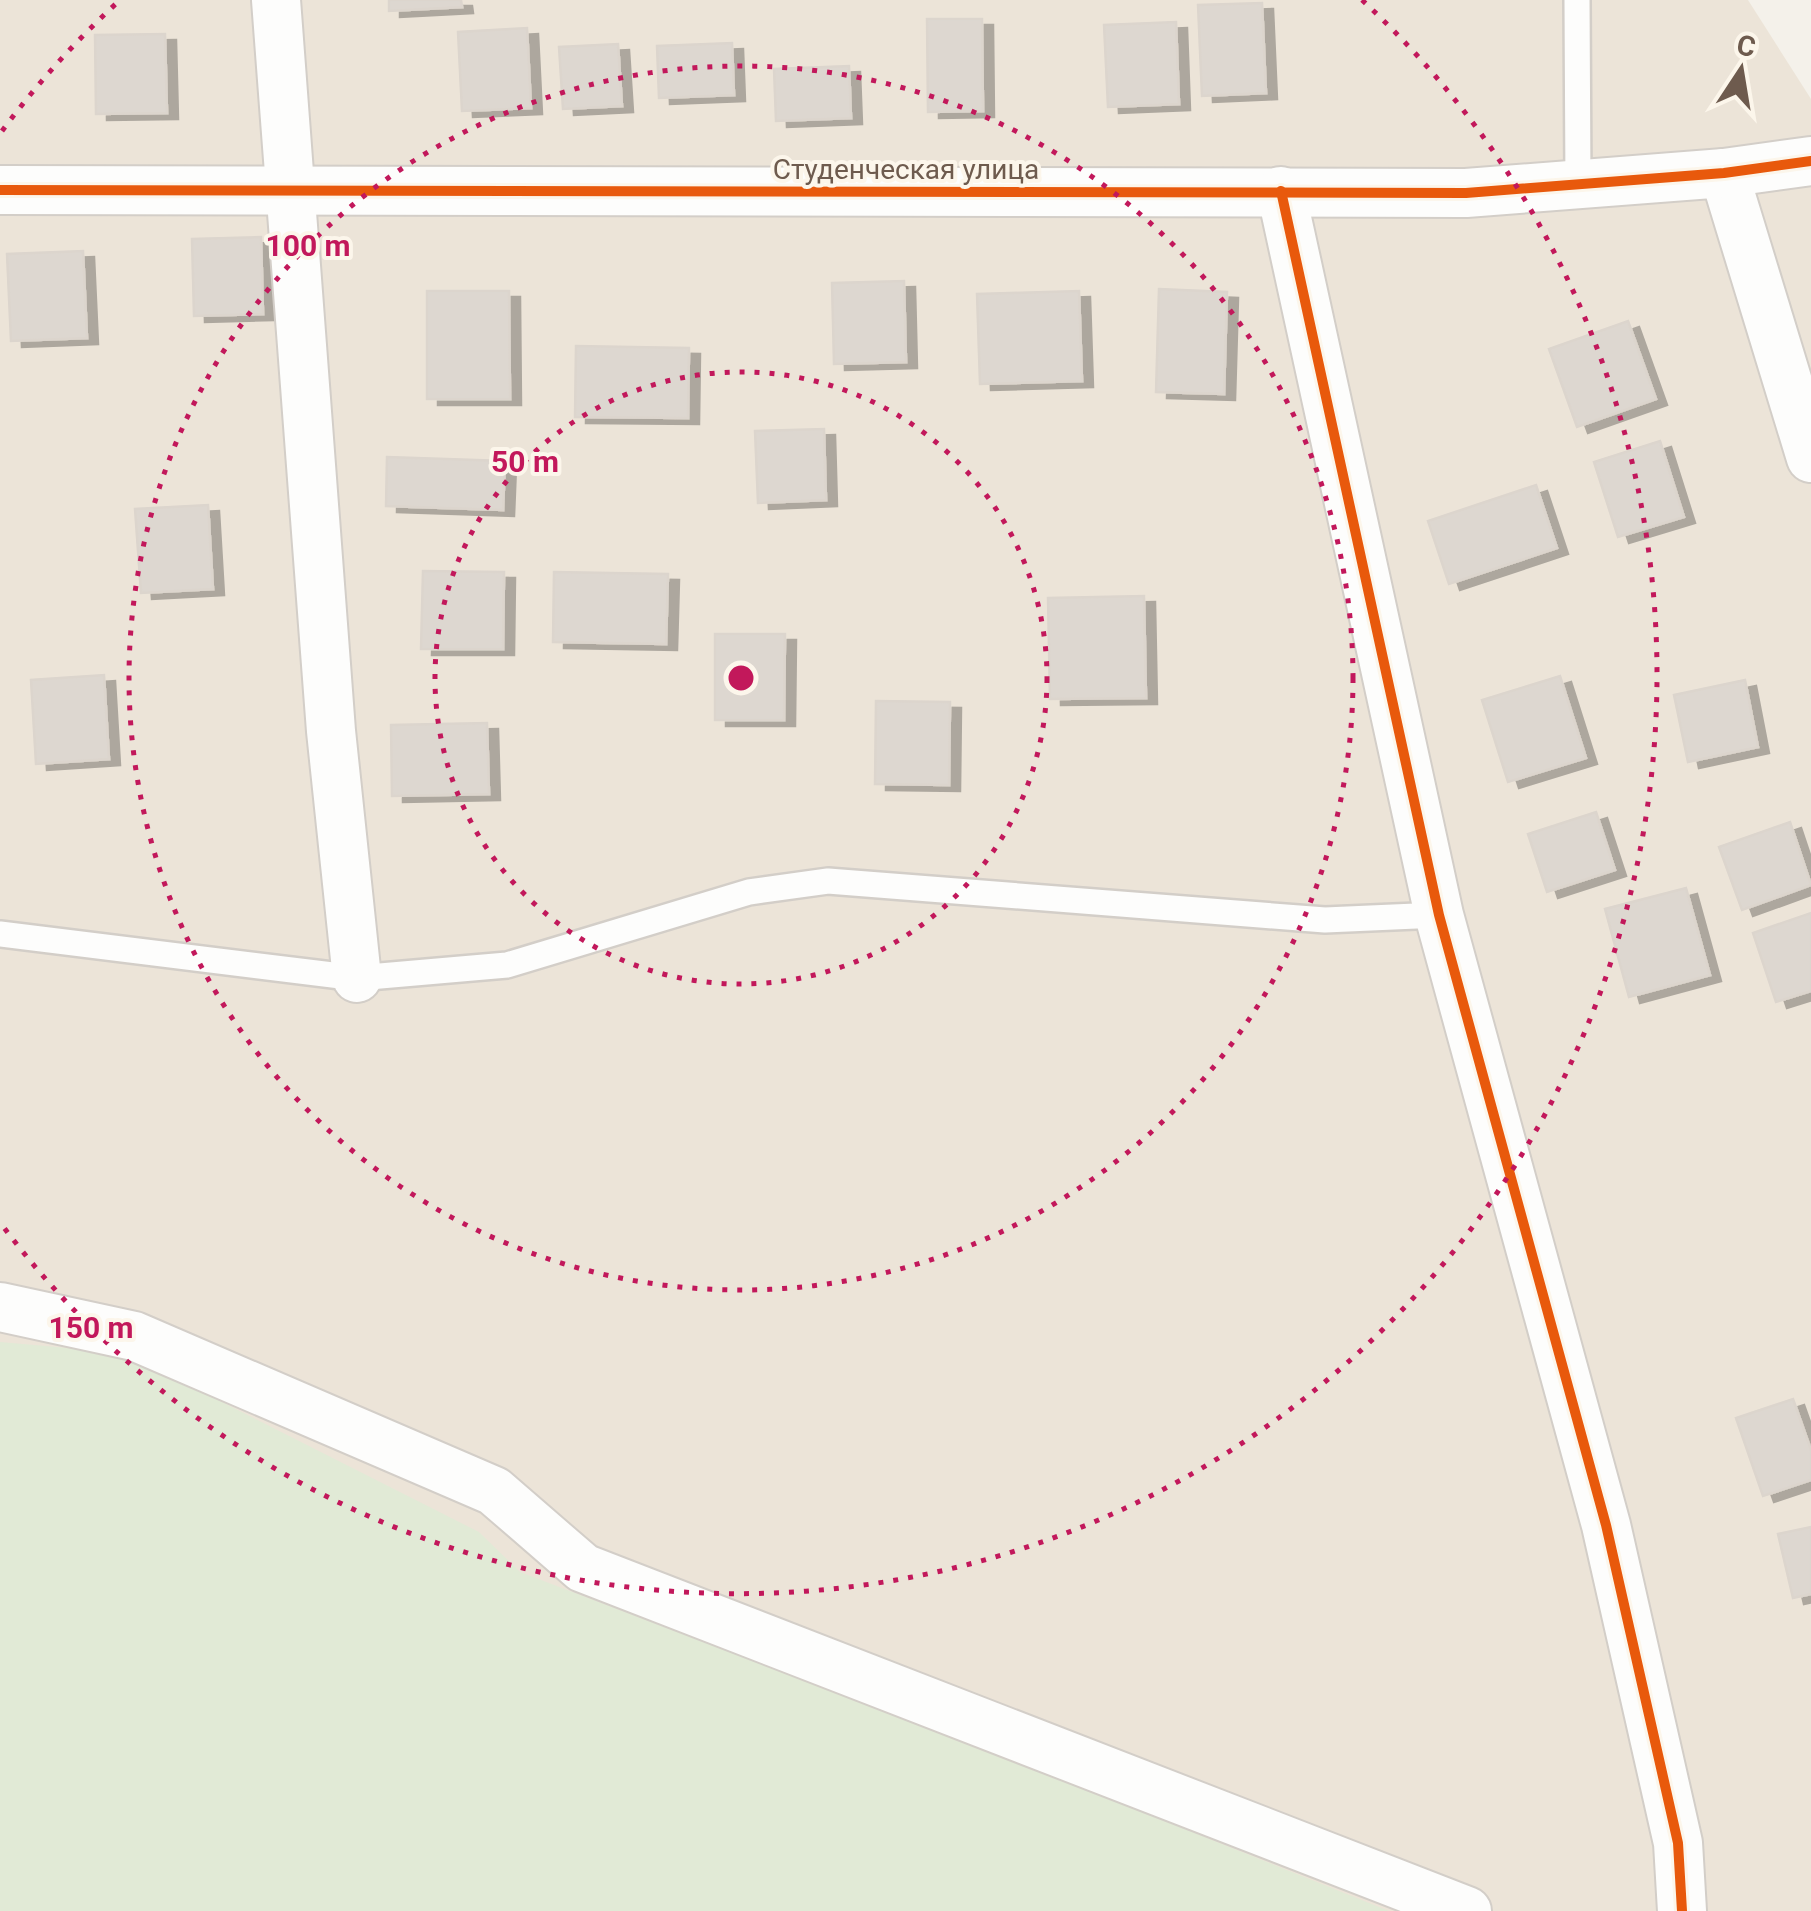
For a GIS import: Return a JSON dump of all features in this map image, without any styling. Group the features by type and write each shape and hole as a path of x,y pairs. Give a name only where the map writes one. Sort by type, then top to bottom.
{"street":[{"path":"276,0 331,730 357,978"},
{"name":"Студенческая улица","path":"0,190 1466,193 1724,173 1811,161"},
{"path":"1724,173 1811,458"},
{"path":"1282,192 1439,914 1606,1525 1678,1843 1682,1911"},
{"path":"0,1307 134,1336 494,1491 584,1568 1467,1911"}],"lane":[{"path":"1577,0 1578,186"},
{"path":"0,934 357,978 506,965 749,892 828,881 1325,920 1439,914"}],"shaded area":[{"path":"0,0 1748,0 1811,99 1811,1911 0,1911"}],"green space":[{"path":"0,1342 125,1353 479,1532 520,1572 990,1751 1389,1911 0,1911"}],"building":[{"path":"389,0 461,0 462,7 389,11"},
{"path":"1262,3 1266,93 1202,96 1198,5"},
{"path":"927,19 982,19 983,111 928,112"},
{"path":"1176,22 1179,104 1108,107 1104,25"},
{"path":"527,28 531,108 462,111 458,32"},
{"path":"165,34 167,113 96,114 95,35"},
{"path":"732,43 734,95 659,98 657,46"},
{"path":"618,44 622,106 563,109 559,47"},
{"path":"849,66 851,118 776,121 774,69"},
{"path":"261,237 263,314 194,316 192,239"},
{"path":"83,251 87,338 11,341 7,254"},
{"path":"904,281 906,362 834,364 832,283"},
{"path":"1159,289 1227,292 1224,394 1156,392"},
{"path":"427,291 509,291 510,399 427,399"},
{"path":"1079,291 1082,381 980,384 977,294"},
{"path":"1628,321 1656,399 1577,427 1549,349"},
{"path":"576,346 689,348 688,418 575,417"},
{"path":"824,429 826,500 758,503 755,431"},
{"path":"1660,441 1684,517 1618,537 1594,462"},
{"path":"387,457 505,461 503,510 386,506"},
{"path":"1536,485 1557,548 1449,584 1428,521"},
{"path":"208,505 213,589 141,593 135,509"},
{"path":"423,571 504,572 503,649 421,649"},
{"path":"554,572 668,574 666,644 553,642"},
{"path":"1144,596 1146,698 1050,699 1048,598"},
{"path":"715,634 785,634 784,720 715,720"},
{"path":"104,675 109,759 36,764 31,680"},
{"path":"1560,676 1586,758 1508,782 1482,700"},
{"path":"1745,680 1758,747 1688,762 1674,695"},
{"path":"876,701 950,702 949,785 875,784"},
{"path":"487,723 489,794 392,796 391,725"},
{"path":"1596,812 1615,870 1547,892 1528,834"},
{"path":"1790,822 1811,885 1742,910 1719,847"},
{"path":"1686,888 1710,975 1629,997 1605,909"},
{"path":"1811,913 1811,991 1776,1002 1753,933"},
{"path":"1793,1399 1811,1450 1811,1480 1763,1496 1736,1418"},
{"path":"1811,1527 1811,1594 1793,1598 1778,1534"}],"cycle path":[{"path":"0,190 1466,193 1724,173 1811,161"},
{"path":"1281,191 1439,915 1606,1525 1678,1843 1682,1911"}]}
